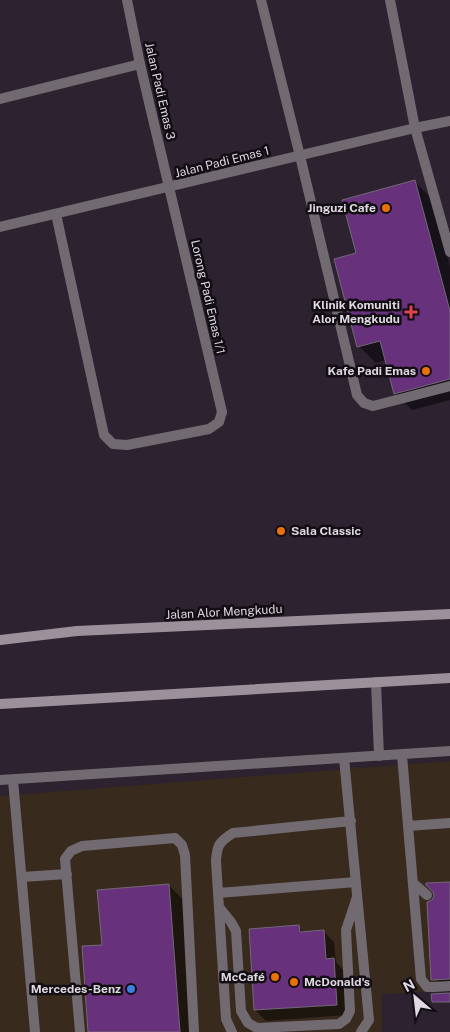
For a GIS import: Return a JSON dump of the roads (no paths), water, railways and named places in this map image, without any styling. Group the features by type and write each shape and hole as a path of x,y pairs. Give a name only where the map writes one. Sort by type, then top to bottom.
{"main road":[{"name":"Jalan Alor Mengkudu","path":"0,640 77,631 450,614"},
{"path":"0,704 450,678"}],"street":[{"name":"Jalan Padi Emas 3","path":"127,0 169,187"},
{"path":"261,0 357,395 364,403 373,406 450,386"},
{"path":"390,0 416,128 450,252"},
{"path":"0,99 140,64"},
{"name":"Jalan Padi Emas 1","path":"0,227 450,121"},
{"name":"Lorong Padi Emas 1/1","path":"56,214 104,435 113,444 127,444 209,429 219,422 222,412 169,187"},
{"path":"376,682 379,756"},
{"path":"0,780 450,751"},
{"path":"402,755 421,979 427,987 450,986"},
{"path":"344,758 369,1020 361,1032"},
{"path":"13,780 35,1032"},
{"path":"232,1032 226,1019 216,861 217,849 224,839 233,833 351,821"},
{"path":"408,826 450,823"},
{"path":"80,1032 65,860 71,851 82,846 175,838 182,845 184,855 194,1032"},
{"path":"22,878 67,874"},
{"path":"218,893 356,882"},
{"path":"413,883 426,895"},
{"path":"219,907 236,931 241,1011 248,1023 257,1028 339,1024 346,1019 350,1011 346,930 357,896"}],"place":[{"name":"Jinguzi Cafe","path":"386,208"},
{"name":"Klinik Komuniti Alor Mengkudu","path":"411,312"},
{"name":"Kafe Padi Emas","path":"426,371"},
{"name":"Sala Classic","path":"281,531"},
{"name":"McCafé","path":"275,977"},
{"name":"McDonald's","path":"294,982"},
{"name":"Mercedes-Benz","path":"131,989"}]}
